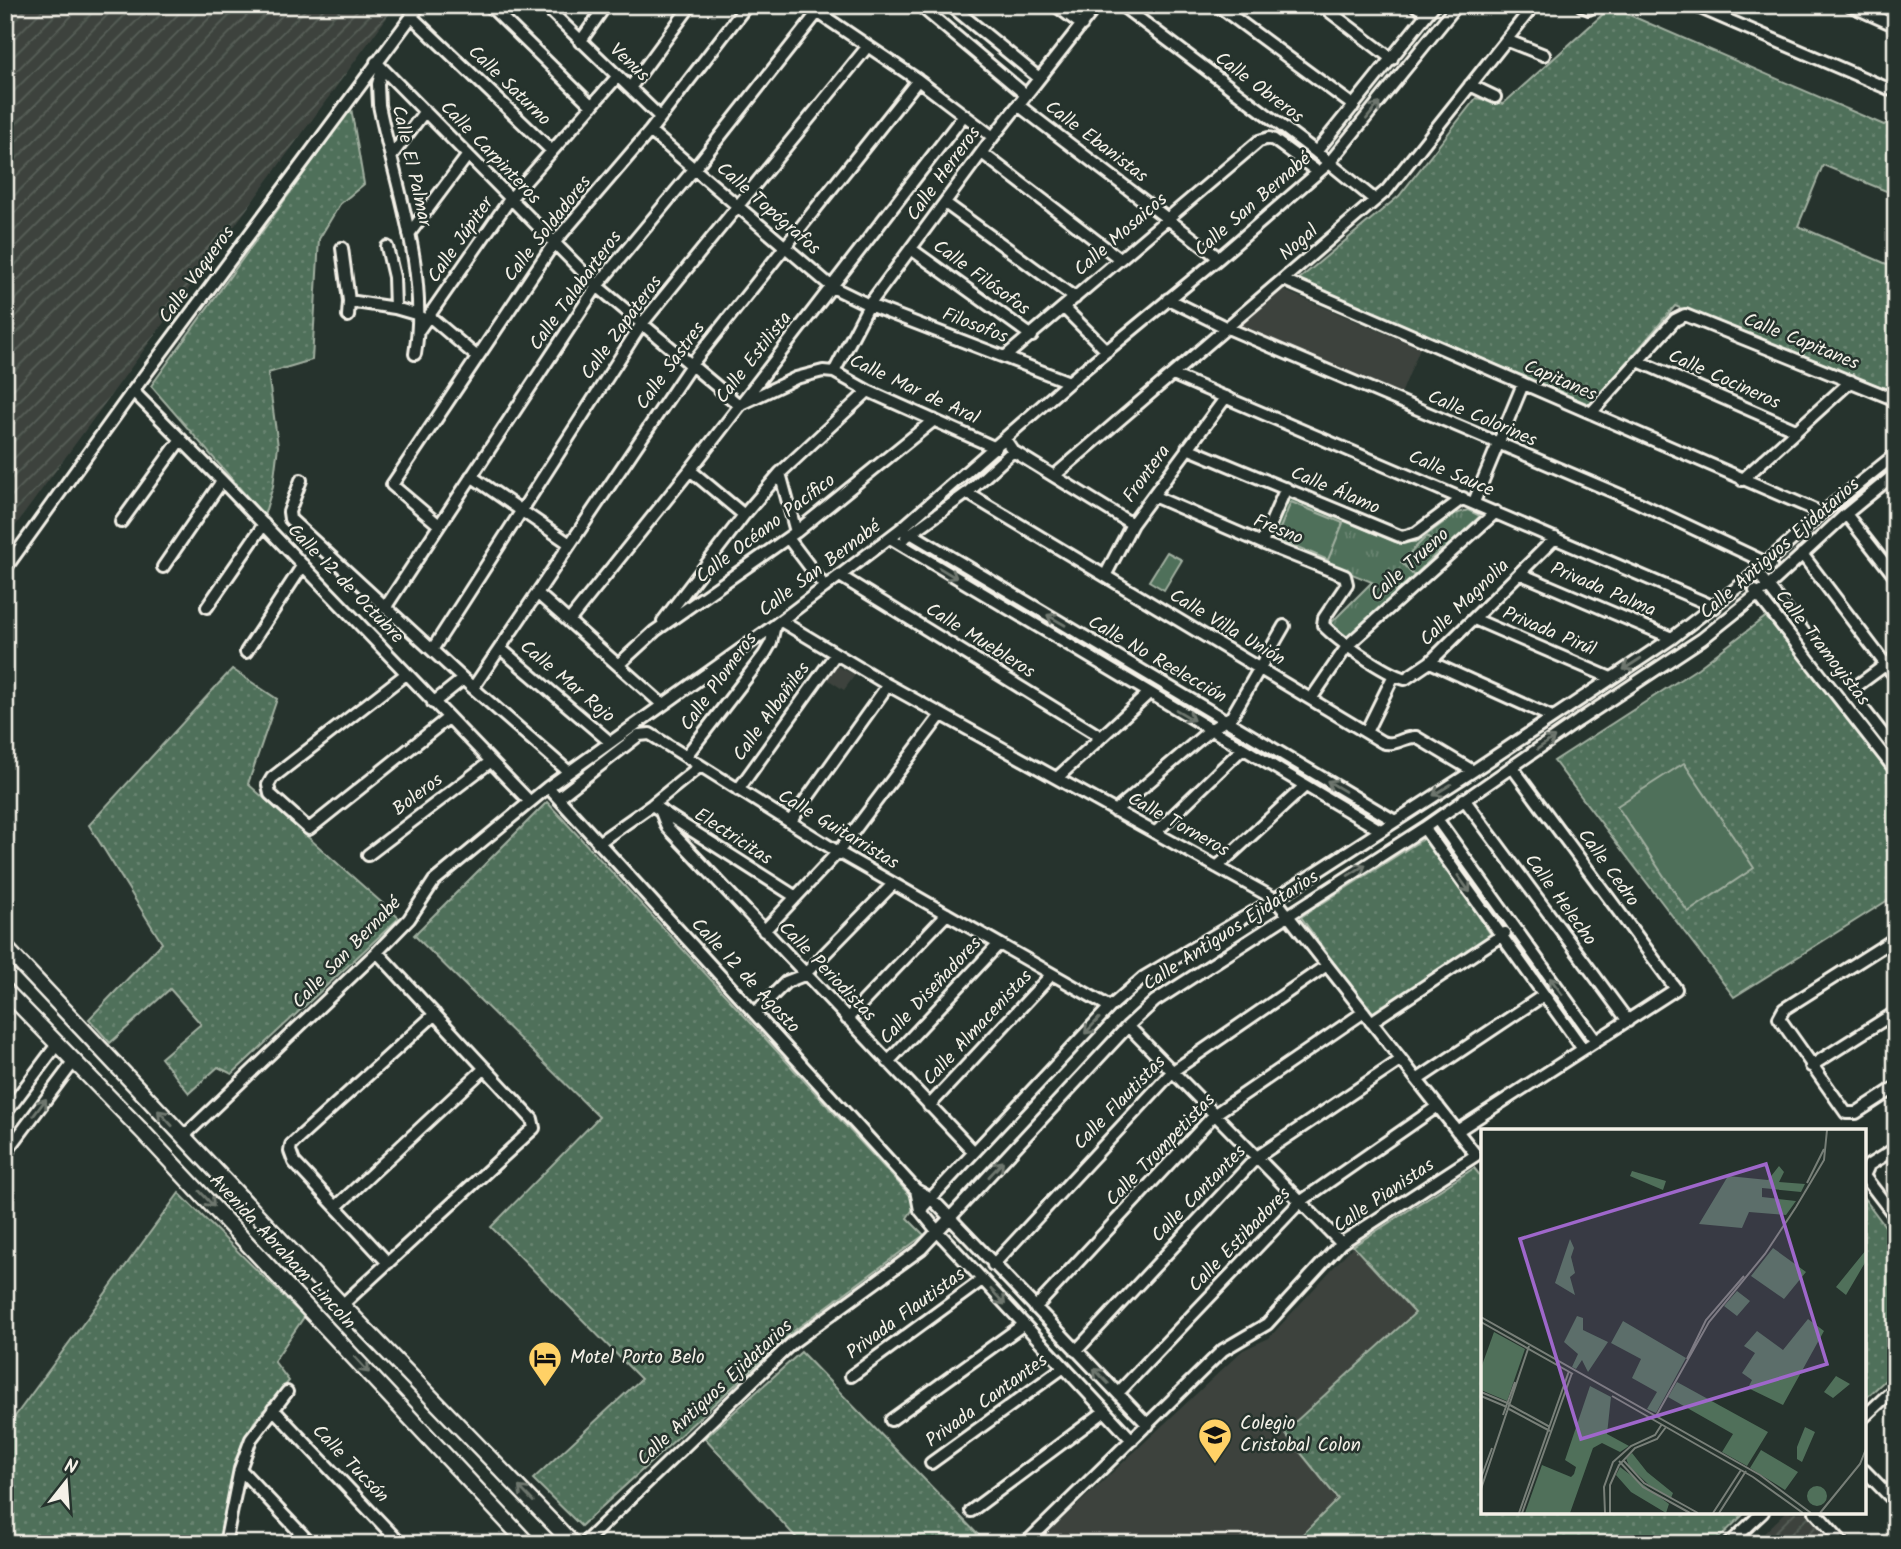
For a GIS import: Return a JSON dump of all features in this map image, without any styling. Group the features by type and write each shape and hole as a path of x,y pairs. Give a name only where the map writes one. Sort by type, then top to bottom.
{"main road":[{"path":"5,947 342,1305 573,1544"},
{"name":"Avenida Abraham Lincoln","path":"5,990 94,1080 528,1544"},
{"path":"94,1080 112,1061"}],"street":[{"name":"Calle Vaqueros","path":"5,569 133,391 379,65 420,5"},
{"path":"489,5 592,106"},
{"name":"Venus","path":"544,5 660,117"},
{"path":"580,41 606,5"},
{"path":"630,88 691,5"},
{"name":"Calle Soldadores","path":"439,525 392,485 554,243 650,131 747,5"},
{"path":"807,5 918,80 993,137"},
{"path":"919,5 1026,95"},
{"path":"950,5 1040,78"},
{"path":"1055,5 1082,25"},
{"name":"Calle Herreros","path":"834,372 869,305 993,137 1097,5"},
{"name":"Calle Obreros","path":"1121,5 1316,152 1375,200"},
{"path":"1217,5 1354,106"},
{"path":"1321,5 1392,58"},
{"path":"1415,5 1431,10"},
{"name":"Calle San Bernabé","path":"906,531 1069,382 1329,163 1457,5"},
{"name":"Nogal","path":"1054,476 1398,178 1535,5"},
{"path":"1693,5 1895,92"},
{"path":"1849,5 1896,26"},
{"name":"Calle San Bernabé","path":"1316,152 1431,10"},
{"name":"Calle Talabarteros","path":"384,608 597,286 695,168 818,12"},
{"name":"Calle Saturno","path":"411,16 552,151"},
{"path":"1506,40 1544,55"},
{"name":"Calle Zapateros","path":"432,650 641,325 868,46"},
{"name":"Calle Carpinteros","path":"379,65 597,286 738,405"},
{"name":"Calle El Palmar","path":"379,65 379,105 409,234 424,316 415,354"},
{"name":"Calle Júpiter","path":"424,316 510,199 617,77"},
{"name":"Calle Sastres","path":"473,688 691,365 918,80"},
{"path":"1470,85 1495,97"},
{"name":"Calle Ebanistas","path":"1018,105 1219,258"},
{"path":"391,155 425,111"},
{"name":"Calle Estilista","path":"569,621 690,470 964,115"},
{"name":"Calle Topógrafos","path":"650,131 832,287 869,305"},
{"name":"Calle Mosaicos","path":"1006,356 1259,141 1269,138 1274,140 1318,172"},
{"path":"982,153 1120,259"},
{"path":"409,234 468,155"},
{"path":"945,203 1075,298"},
{"path":"387,247 394,277 395,308"},
{"path":"342,248 349,302 348,316"},
{"name":"Calle Filósofos","path":"911,249 1031,336"},
{"name":"Capitanes","path":"1284,279 1822,513"},
{"name":"Calle Colorines","path":"1168,299 1225,327 1637,502 1768,563 1781,573"},
{"path":"349,302 395,308 424,316 476,356"},
{"name":"Filosofos","path":"869,305 1069,382"},
{"path":"1064,308 1107,351"},
{"name":"Calle Capitanes","path":"1638,361 1679,316 1694,317 1896,400"},
{"path":"1591,413 1638,361"},
{"name":"Calle Cocineros","path":"1638,361 1796,430"},
{"name":"Calle Mar de Aral","path":"738,405 796,378 823,371 834,372 868,391 996,448"},
{"name":"Calle Sauce","path":"1173,375 1715,607"},
{"path":"1742,480 1851,381"},
{"path":"1468,500 1497,444 1523,384"},
{"name":"Calle 12 de Octubre","path":"133,391 530,802"},
{"path":"655,631 744,515 780,473 868,391"},
{"name":"Frontera","path":"1105,576 1132,524 1226,397"},
{"name":"Calle Océano Pacífico","path":"618,665 655,631 792,535 934,420"},
{"path":"121,522 181,439"},
{"path":"1005,439 1013,451 1132,524"},
{"name":"Calle Álamo","path":"1188,448 1402,537 1416,533 1468,500"},
{"name":"Calle San Bernabé","path":"183,1137 377,952 408,919 435,880 569,772 840,576 967,492 1013,451"},
{"name":"Calle Antiguos Ejidatarios","path":"920,1210 1110,1007 1144,977 1275,899 1672,638 1715,607 1822,513 1896,454"},
{"path":"690,470 744,515"},
{"path":"780,473 792,535 825,587"},
{"path":"471,476 570,544"},
{"name":"Calle Antiguos Ejidatarios","path":"583,1544 792,1343 921,1249 1128,1026 1155,1001 1424,828 1511,766 1702,639 1767,587 1846,514 1895,476"},
{"path":"301,480 289,512 290,519 384,608 569,772"},
{"path":"163,566 222,481"},
{"path":"1262,543 1286,488"},
{"name":"Calle Villa Unión","path":"967,492 1387,744 1416,737 1473,771"},
{"name":"Fresno","path":"1153,496 1345,576 1348,580 1345,588 1324,618 1323,625 1348,645"},
{"name":"Calle Trueno","path":"1311,699 1348,645 1496,512"},
{"path":"1846,514 1896,578"},
{"path":"207,607 264,524"},
{"name":"Calle No Reelección","path":"906,531 1395,821"},
{"name":"Calle Magnolia","path":"1394,675 1408,679 1430,662 1555,538"},
{"name":"Calle No Reelección","path":"894,540 1380,830"},
{"path":"1802,554 1896,678"},
{"path":"246,652 303,565"},
{"name":"Calle Tramoyistas","path":"1757,572 1896,751"},
{"name":"Privada Palma","path":"1521,574 1672,638"},
{"name":"Calle Muebleros","path":"840,576 1101,737"},
{"name":"Calle Tramoyistas","path":"1747,580 1896,771"},
{"path":"538,594 663,705"},
{"name":"Privada Pirúl","path":"1474,619 1611,678"},
{"name":"Calle Torneros","path":"778,623 1275,899 1476,1155"},
{"name":"Calle Plomeros","path":"686,757 764,654 778,623"},
{"path":"1115,811 1210,730 1226,721 1237,709 1284,626"},
{"path":"1348,645 1394,675 1366,732"},
{"name":"Calle Mar Rojo","path":"501,649 610,742"},
{"name":"Calle Albañiles","path":"738,790 835,655"},
{"path":"1850,691 1896,657"},
{"path":"1430,662 1552,717"},
{"path":"407,674 270,780 270,794 309,830 448,718"},
{"path":"433,703 463,679"},
{"path":"790,822 888,685"},
{"path":"1057,778 1149,693"},
{"path":"764,932 838,852 941,715"},
{"name":"Calle Guitarristas","path":"558,798 645,733 656,736 838,852 1110,1007"},
{"path":"1155,833 1242,749"},
{"name":"Boleros","path":"368,855 490,762"},
{"path":"598,843 657,808 700,766"},
{"name":"Calle Cedro","path":"1511,766 1676,989 1628,1021"},
{"path":"1217,867 1305,786"},
{"name":"Calle 12 de Agosto","path":"548,788 916,1190 931,1198 1148,1425"},
{"name":"Calle Helecho","path":"1464,799 1628,1021"},
{"name":"Electricitas","path":"657,808 796,897"},
{"name":"Calle Periodistas","path":"657,808 667,827 974,1153"},
{"path":"1437,819 1596,1041"},
{"path":"1424,828 1583,1049"},
{"path":"755,1013 786,982 804,975 894,884"},
{"path":"847,1019 947,914"},
{"path":"1371,1022 1513,928"},
{"path":"1896,938 1784,1009 1779,1018 1846,1113 1856,1113 1896,1087"},
{"name":"Calle Diseñadores","path":"888,1062 999,944"},
{"path":"342,1305 534,1128 532,1119 377,952"},
{"name":"Calle Flautistas","path":"993,1265 1173,1070 1327,965"},
{"name":"Calle Almacenistas","path":"929,1106 1052,974"},
{"path":"1417,1080 1544,995"},
{"name":"Calle Trompetistas","path":"1035,1308 1215,1114 1364,1012"},
{"path":"1811,1066 1896,1013"},
{"path":"388,1263 294,1162 291,1145 435,1014"},
{"path":"1457,1131 1628,1021"},
{"path":"1128,1026 1341,1244"},
{"path":"5,1114 58,1043"},
{"path":"5,1154 75,1060"},
{"name":"Calle Cantantes","path":"1076,1351 1256,1157 1401,1060"},
{"path":"336,1207 485,1068"},
{"name":"Calle Estibadores","path":"1118,1394 1300,1202 1438,1106"},
{"path":"1866,1170 1868,1165 1896,1148"},
{"name":"Calle Pianistas","path":"1024,1544 1228,1345 1255,1333 1267,1324 1341,1244 1476,1155"},
{"path":"1866,1179 1896,1218"},
{"path":"916,1190 920,1210 938,1232 1132,1440"},
{"name":"Privada Flautistas","path":"851,1376 982,1280"},
{"path":"891,1420 1024,1324"},
{"name":"Privada Cantantes","path":"930,1463 1064,1367"},
{"path":"225,1544 240,1469 251,1439 287,1392"},
{"path":"1866,1415 1894,1393"},
{"name":"Calle Tucsón","path":"273,1409 401,1544"},
{"path":"971,1511 1105,1411"},
{"path":"240,1469 311,1544"},
{"path":"1866,1472 1896,1503"},
{"path":"1729,1544 1761,1514"},
{"path":"1817,1514 1844,1544"}],"shaded area":[{"path":"5,5 396,5 5,540"},
{"path":"1281,289 1420,348 1401,394 1238,326"},
{"path":"837,666 855,675 844,690 827,679"},
{"name":"Colegio Cristobal Colon","path":"1353,1246 1415,1313 1284,1432 1338,1499 1293,1544 1036,1544 1243,1350 1269,1338"},
{"path":"1784,1514 1810,1514 1839,1544 1753,1544"}],"green space":[{"path":"1611,7 1884,125 1896,116 1896,195 1823,165 1798,226 1896,268 1896,393 1675,306 1591,405 1298,280 1399,196 1476,98 1503,104"},
{"path":"351,108 364,184 340,204 319,239 312,360 268,373 278,446 273,486 264,516 151,386"},
{"path":"1289,497 1395,542 1417,542 1455,514 1468,510 1480,516 1350,639 1327,627 1372,582 1271,541"},
{"path":"1291,502 1343,523 1328,560 1276,538"},
{"path":"1427,536 1441,549 1414,576 1401,562"},
{"path":"1167,552 1182,560 1164,590 1149,581"},
{"path":"1768,615 1896,781 1896,895 1734,997 1554,761 1698,668"},
{"path":"232,669 277,699 248,784 399,918 232,1074 218,1067 189,1093 161,1058 201,1024 170,989 110,1043 89,1019 162,943 89,825"},
{"path":"1684,763 1754,868 1688,912 1617,806"},
{"path":"547,802 917,1203 907,1218 924,1235 795,1330 581,1526 533,1479 641,1379 491,1227 599,1117 414,935"},
{"path":"1426,837 1491,935 1371,1015 1301,917"},
{"path":"1474,1168 1481,1177 1481,1514 1744,1514 1713,1544 1293,1544 1338,1499 1284,1432 1415,1313 1353,1246"},
{"path":"179,1193 304,1317 274,1361 289,1381 254,1422 235,1460 223,1544 5,1544 5,1430"},
{"path":"1866,1201 1896,1241 1896,1370 1866,1398"},
{"path":"801,1352 987,1544 802,1544 705,1438"}],"place":[{"name":"Motel Porto Belo","path":"545,1388"},
{"name":"Colegio Cristobal Colon","path":"1215,1465"}]}
